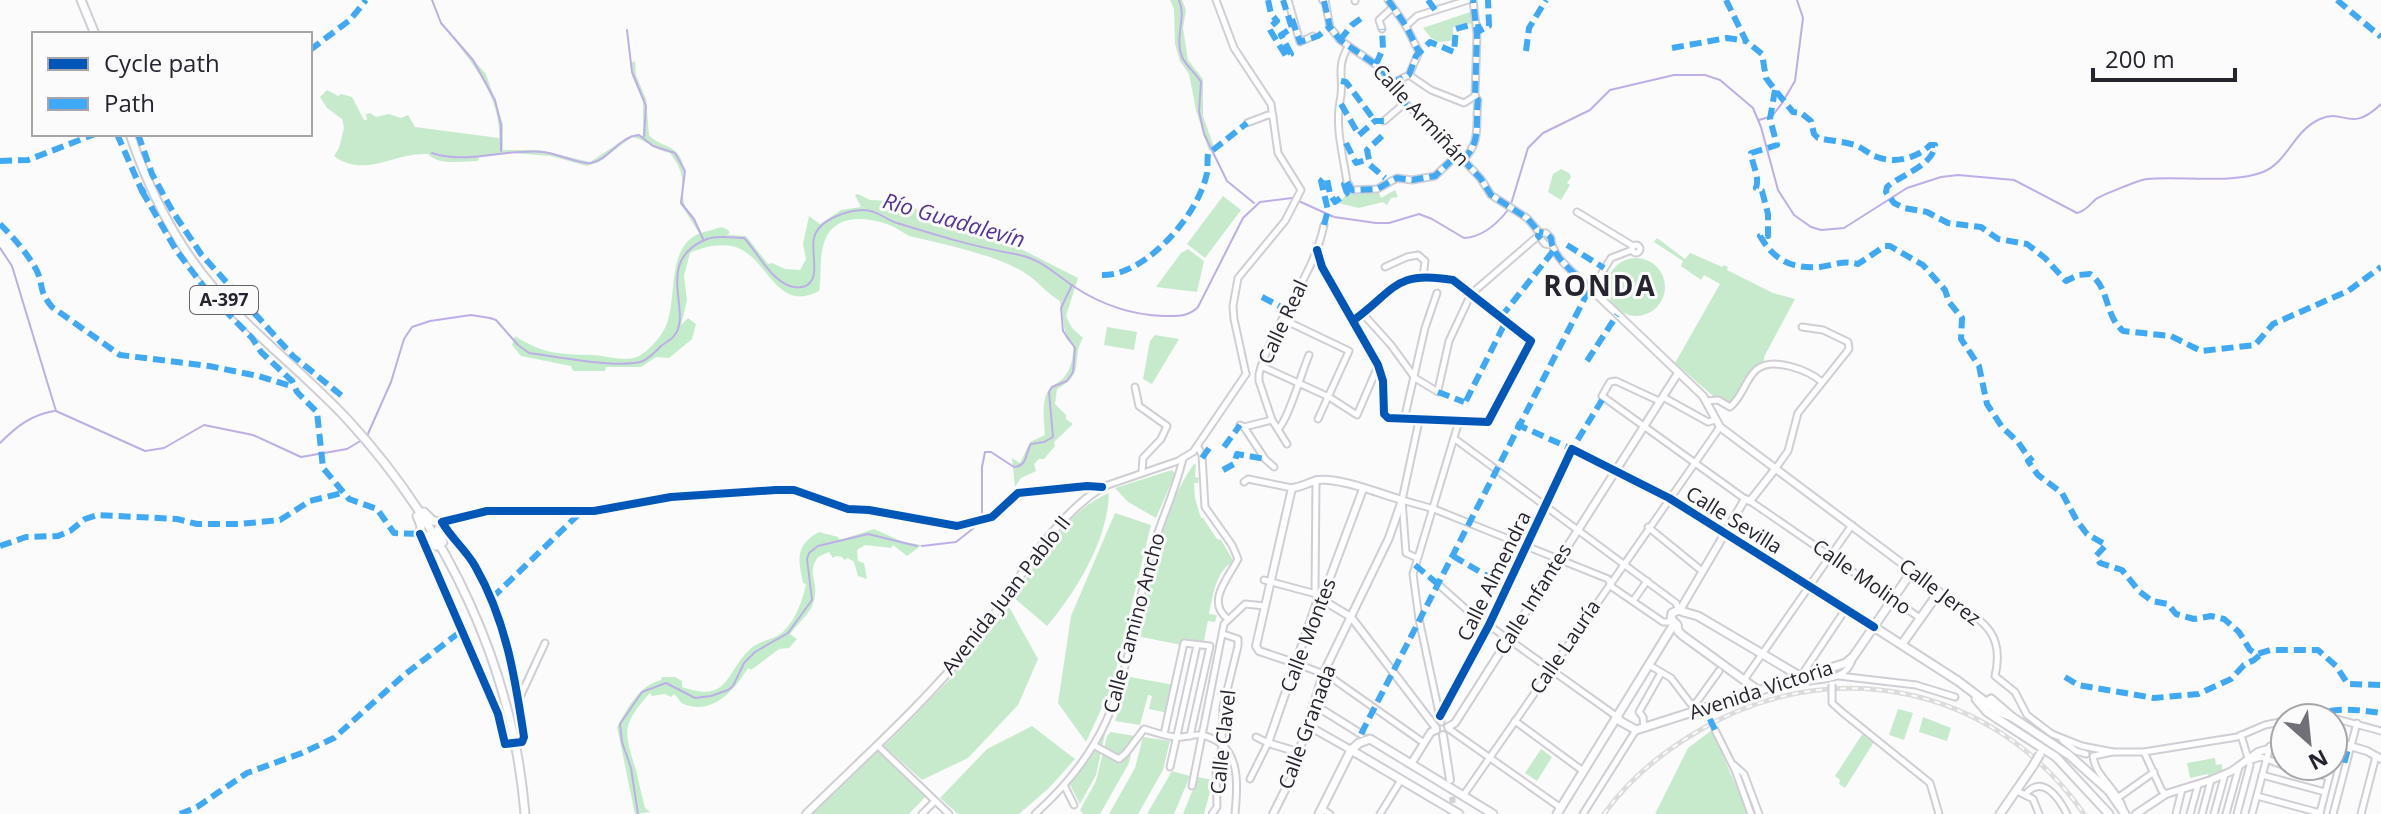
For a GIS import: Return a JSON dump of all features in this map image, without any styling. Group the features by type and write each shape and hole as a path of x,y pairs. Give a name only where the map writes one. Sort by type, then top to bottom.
{"main road":[{"path":"81,0 94,32"},
{"name":"A-397","path":"131,136 150,187 189,257 234,311 361,435 415,506 446,555 473,608 497,672 513,734 525,814"},
{"path":"415,506 433,521 442,522 438,530 446,555"},
{"path":"415,506 420,534 428,536 446,555"},
{"name":"Calle Jerez","path":"1912,571 1939,592"},
{"name":"Avenida Victoria","path":"1640,729 1849,663 1912,571"},
{"path":"1902,644 1939,592"},
{"path":"1559,811 1674,624 1686,622 1681,610"},
{"path":"1759,691 1682,635 1674,624 1672,612 1690,612 1802,677"},
{"name":"Calle Sevilla","path":"1874,627 1968,688 1984,702"},
{"name":"Calle Sevilla","path":"1968,688 1989,712 2042,752 2063,763 2109,814"},
{"path":"1989,712 1984,708 1987,699 1994,700 2012,717 2080,763 2109,791 2124,814"},
{"path":"1616,716 1640,729"},
{"path":"1320,811 1360,738 1370,739 1493,814"},
{"path":"2000,814 2021,793 2042,752"},
{"path":"1354,753 1459,814"}],"street":[{"path":"1216,0 1234,48 1271,104 1278,153 1289,174 1300,186 1300,193 1285,221 1238,278 1233,306 1246,374 1198,447 1202,458 1205,507 1232,545 1238,559 1218,596 1221,613 1228,619"},
{"path":"1288,0 1300,42 1313,36"},
{"name":"Calle Armiñán","path":"1324,0 1330,27 1348,47 1382,69 1405,103 1458,154 1481,179 1489,193 1527,218 1539,234 1546,233 1552,240 1551,245 1591,289"},
{"path":"1388,0 1419,52 1409,75 1392,83"},
{"path":"1406,26 1417,16 1456,1 1471,0 1477,34 1477,140 1476,147 1463,160"},
{"path":"1382,29 1379,20 1392,8"},
{"path":"1348,47 1342,56 1337,114 1347,182 1352,190 1374,190 1393,178 1412,180 1435,176 1458,154"},
{"path":"1409,75 1431,90 1464,103 1475,96"},
{"path":"1384,121 1405,103"},
{"path":"1247,123 1273,116"},
{"path":"1577,212 1632,248 1611,258 1591,289 1707,401 1717,423"},
{"name":"Calle Real","path":"1259,374 1282,319 1317,250 1324,225"},
{"path":"1363,314 1415,378 1438,391 1449,341 1471,294 1539,234"},
{"path":"1317,250 1322,267 1378,365 1383,381 1384,414 1388,418 1488,422 1531,341 1453,280 1411,277 1399,283 1354,320"},
{"path":"1385,267 1418,255 1425,259 1423,277"},
{"path":"1404,420 1425,328 1437,293"},
{"path":"1282,319 1348,350 1318,419"},
{"path":"1455,439 1647,581 1681,610 1724,533 1790,447 1798,413 1850,345 1833,333 1802,327"},
{"path":"1278,429 1285,423 1309,355"},
{"path":"1261,366 1358,413 1378,365"},
{"path":"1707,401 1718,400 1730,407 1756,370 1766,366 1795,368 1822,382"},
{"name":"Calle Infantes","path":"1411,764 1424,743 1442,727 1455,723 1678,373"},
{"path":"1246,374 1259,374 1272,420 1287,444"},
{"name":"Calle Molino","path":"1660,398 1617,382 1610,382 1602,396 1920,618"},
{"path":"1135,387 1139,406 1167,426 1161,439 1143,458 1142,472"},
{"path":"1660,398 1708,422 1717,423"},
{"path":"1272,420 1242,426 1274,467"},
{"path":"1402,500 1419,421"},
{"path":"1450,780 1413,574 1459,421"},
{"name":"Calle Lauría","path":"1463,797 1669,498 1717,423"},
{"name":"Calle Jerez","path":"1717,423 1912,571"},
{"name":"Avenida Juan Pablo II","path":"806,814 920,703 975,641 1068,514 1102,487 1183,458 1198,447"},
{"name":"Calle Sevilla","path":"1572,449 1669,498 1874,627"},
{"name":"Calle Almendra","path":"1442,727 1572,449"},
{"name":"Calle Camino Ancho","path":"1035,814 1065,787 1095,746 1113,711 1152,553 1181,472 1183,458"},
{"path":"1317,595 1318,478"},
{"path":"1244,482 1248,479 1292,488 1303,487 1318,478 1434,509 1611,580 1612,587 1663,622 1674,624"},
{"path":"519,742 524,737 509,646 492,598 469,555 442,522 487,511 581,512 671,497 794,490 848,509 957,526 992,517 1018,493 1102,487"},
{"path":"1292,488 1268,580 1256,646 1259,651 1323,674 1424,743"},
{"name":"Calle Montes","path":"1250,779 1268,743 1317,595 1325,591 1363,489"},
{"name":"Calle Granada","path":"1273,814 1291,778 1323,674 1400,516 1402,500"},
{"path":"1400,516 1406,553 1417,558"},
{"path":"1744,680 1852,525"},
{"path":"1648,527 1702,571"},
{"path":"420,534 498,714 505,744 510,744"},
{"path":"1268,580 1317,595 1351,617 1442,727 1490,756 1559,811"},
{"path":"1633,601 1647,581"},
{"path":"1439,585 1489,625 1616,716"},
{"name":"Calle Jerez","path":"1939,592 1990,631 1999,651 1995,676 2011,688 2027,715 2062,739 2094,753"},
{"path":"1192,786 1228,619 1248,603 1265,606"},
{"path":"1845,610 1802,677 1808,681 1916,685 1955,697"},
{"name":"Calle Clavel","path":"1212,814 1217,807 1216,772 1222,746 1223,707 1238,655 1238,639 1223,634"},
{"path":"519,700 545,643"},
{"path":"1164,734 1184,643 1210,646 1190,736"},
{"path":"1170,767 1197,645"},
{"path":"1849,663 1834,680 1832,703 1930,783 1939,814"},
{"path":"1649,665 1671,678 1693,703 1706,707"},
{"path":"1681,715 1691,708 1719,671"},
{"path":"1583,814 1640,729 1643,717 1639,712 1661,673"},
{"path":"1208,704 1223,707"},
{"path":"1313,704 1360,738"},
{"path":"1515,721 1583,771"},
{"path":"2349,721 2381,731"},
{"path":"2349,752 2357,723"},
{"name":"Calle Jerez","path":"2062,739 2071,748 2086,754 2086,750 2094,753 2144,752 2241,735 2269,724"},
{"path":"1307,725 1354,753"},
{"path":"1095,746 1119,759 1140,730 1177,737 1202,735 1228,749 1232,756 1237,784 1235,814"},
{"path":"1715,730 1751,814"},
{"path":"2237,814 2250,760 2241,735"},
{"path":"1256,737 1298,752"},
{"path":"877,745 949,814"},
{"path":"2351,745 2378,757 2361,814"},
{"path":"2250,760 2269,746"},
{"path":"2252,814 2269,750"},
{"path":"2144,752 2166,794"},
{"path":"2094,753 2096,766 2119,797 2124,814"},
{"path":"2136,814 2166,794 2211,780 2250,760 2261,757 2269,762"},
{"path":"1730,762 1744,774 1759,814"},
{"path":"2226,814 2239,766"},
{"path":"2119,797 2154,772"},
{"path":"2214,814 2225,774"},
{"path":"2262,775 2325,792"},
{"path":"1380,814 1402,779"},
{"path":"2202,814 2211,780"},
{"path":"2257,796 2320,814 2328,782"},
{"path":"2333,814 2341,782"},
{"path":"2190,814 2198,785"},
{"path":"2021,793 2038,786 2046,787 2054,793 2067,814"},
{"path":"1065,787 1074,805"},
{"path":"2176,814 2182,789"},
{"path":"2021,793 2033,799 2039,814"},
{"path":"922,814 935,801"},
{"path":"1320,811 1330,814"}],"green space":[{"path":"1170,0 1182,0 1186,10 1183,28 1188,60 1203,79 1203,116 1214,147 1209,151 1189,74 1180,61 1175,44 1174,9"},
{"path":"1473,11 1474,23 1453,27 1453,40 1435,40 1423,28"},
{"path":"441,23 486,74 503,124 503,150 539,150 590,162 631,135 643,136 643,101 630,63 635,61 636,75 646,99 649,135 673,149 680,158 684,170 684,203 701,231 699,233 680,203 682,177 670,153 632,137 599,162 587,166 551,156 512,153 458,162 415,154 368,165 357,165 334,156 344,128 342,119 327,108 320,97 327,90 338,96 352,97 364,120 370,113 376,117 389,114 401,118 408,115 415,127 499,138 498,122 488,91 471,62"},
{"path":"1561,169 1571,177 1561,200 1548,192 1553,174"},
{"path":"1381,187 1381,198 1395,190 1398,197 1391,198 1387,205 1383,202 1359,208 1338,203 1349,192 1375,192"},
{"path":"855,195 870,200 890,201 921,210 958,229 1017,247 1078,278 1066,316 1072,328 1083,338 1075,372 1057,389 1055,404 1073,424 1054,442 1055,446 1044,459 1034,464 1036,471 1021,478 1015,487 1012,458 1020,463 1030,442 1045,435 1046,395 1066,374 1072,360 1073,345 1066,339 1060,301 1030,276 1000,261 909,236 896,228 897,220 861,207"},
{"path":"1223,196 1241,210 1205,258 1187,244"},
{"path":"861,207 897,220 896,228 864,219 843,222 834,227 823,247 819,291 806,296 785,292 753,258 738,248 717,246 690,253 684,276 687,300 681,325 688,318 696,324 692,339 669,358 656,357 641,367 573,371 571,366 521,356 512,345 515,336 543,350 634,358 652,346 665,328 679,256 694,236 724,228 730,232 727,235 746,236 768,264 800,270 806,259 803,244 809,216 820,224 841,210"},
{"path":"1657,238 1685,259 1690,253 1722,267 1724,265 1728,267 1727,270 1773,293 1795,299 1764,357 1764,364 1731,404 1713,396 1675,363 1720,284 1704,275 1701,280 1681,266 1683,261 1654,242"},
{"path":"1188,249 1204,261 1197,292 1156,287 1181,253"},
{"path":"1636,258 1657,266 1665,287 1657,308 1636,316 1615,308 1607,287 1615,266"},
{"path":"1107,327 1137,332 1134,350 1104,345"},
{"path":"1155,335 1179,339 1152,384 1143,379 1150,341"},
{"path":"1194,464 1195,477 1199,478 1198,483 1194,483 1195,498 1201,518 1221,540 1234,562 1223,570 1216,584 1209,614 1217,615 1215,622 1208,621 1203,645 1187,642 1186,646 1137,636 1164,525"},
{"path":"1172,470 1175,474 1156,518 1128,502 1115,488"},
{"path":"1109,493 1103,528 1089,564 1047,626 1013,597 1066,524 1093,501"},
{"path":"1115,513 1151,525 1112,686 1086,742 1058,703 1071,616"},
{"path":"874,529 903,542 922,545 907,556 893,545 891,548 865,545 857,550 858,561 864,563 867,579 858,576 854,562 848,558 833,558 829,552 818,557 813,572 814,601 790,634 797,639 789,648 779,649 751,670 748,668 737,684 715,703 696,707 680,702 674,694 671,697 665,694 652,696 650,693 634,713 628,729 629,746 645,808 650,812 635,814 617,727 634,699 662,677 675,677 682,681 682,687 697,691 717,689 749,650 783,632 792,620 806,584 803,583 800,553 806,542 819,532 840,540"},
{"path":"1008,605 1038,659 1018,705 968,758 922,780 884,746 950,679"},
{"path":"1130,677 1174,685 1168,713 1149,709 1152,696 1148,695 1140,725 1115,721"},
{"path":"1898,709 1913,713 1904,740 1889,735"},
{"path":"1923,717 1951,728 1947,741 1919,732"},
{"path":"1032,726 1075,759 1049,788 1019,814 958,814 940,798 987,749"},
{"path":"1106,729 1096,775 1080,804 1069,783"},
{"path":"1712,730 1748,814 1655,814 1688,748"},
{"path":"1111,732 1135,736 1129,763 1100,814 1083,814 1080,810 1096,781 1107,736"},
{"path":"1863,733 1874,742 1845,788 1835,776"},
{"path":"1143,737 1170,741 1163,770 1138,814 1109,814 1135,768"},
{"path":"875,747 926,796 909,814 807,814"},
{"path":"1541,749 1552,757 1537,781 1525,773"},
{"path":"2215,758 2216,765 2222,764 2222,773 2209,779 2208,774 2190,778 2187,763"},
{"path":"1172,771 1190,776 1174,814 1147,814"},
{"path":"1198,777 1213,780 1204,814 1183,814"}],"waterway":[{"path":"432,0 441,23 473,60 495,100 501,125 501,151"},
{"path":"1179,0 1182,13 1180,50 1201,82 1199,111 1204,134 1227,181 1254,203"},
{"path":"1785,98 1795,81 1803,18 1797,0"},
{"path":"627,30 632,72 646,106 644,136"},
{"name":"Río Guadalevín","path":"1511,204 1528,148 1543,133 1590,110 1610,90 1674,75 1705,75 1720,80 1753,108 1778,190 1794,215 1821,230 1844,228 1907,188 1941,177 1958,175 2014,180 2077,213 2100,197 2147,179 2251,176 2272,167 2303,131 2320,119 2329,116 2355,119 2371,113 2381,104"},
{"path":"1773,115 1783,102"},
{"path":"1759,120 1769,117"},
{"path":"432,153 473,157 529,151 591,163 603,158 625,140 639,135 653,146 675,153 685,171 681,203 694,219 703,239"},
{"name":"Río Guadalevín","path":"367,436 391,382 404,339 412,327 430,321 471,315 490,318 496,320 529,353 616,364 646,360 673,337 679,326 677,287 681,260 691,249 711,238 744,238 776,277 793,287 802,287 812,280 813,244 821,226 842,214 869,210 926,232 1031,258 1083,292 1116,307 1174,316 1187,314 1198,307 1243,218 1260,202 1292,198 1334,217 1376,223 1389,223 1419,214 1464,238 1489,229 1508,210"},
{"path":"0,248 12,266 56,411"},
{"path":"982,516 985,452 991,452 1014,467 1019,466 1024,462 1031,444 1053,437 1049,392 1052,387 1067,381 1073,372 1075,348 1063,331 1061,308 1072,285"},
{"path":"0,443 25,422 54,411"},
{"name":"Río Guadalevín","path":"56,411 145,451 164,448 204,425 253,435 301,457 347,449 362,440"},
{"path":"922,546 956,542 980,523"},
{"path":"638,814 620,724 642,692 666,683 695,698 711,696 733,686 744,663 755,652 788,633 812,600 807,559 818,546 868,534 917,546"}],"tunnel":[{"path":"1451,788 1454,813"}],"railway":[{"path":"1604,814 1645,769 1695,733 1746,708 1800,693 1853,688 1906,694 1957,710 2004,735 2047,770 2084,814"}],"marked path":[{"path":"312,48 350,20 366,0"},
{"path":"1268,0 1271,14 1277,21 1269,28 1286,56 1291,54 1281,35 1292,28 1283,0"},
{"path":"1388,0 1419,52"},
{"path":"1428,0 1435,10"},
{"path":"1463,160 1473,146 1476,132 1477,34 1473,0"},
{"path":"1478,24 1479,31 1489,26 1488,0"},
{"path":"1526,51 1529,28 1546,0"},
{"path":"1726,0 1746,41 1762,54 1766,78 1793,112 1801,113 1811,121 1818,138 1855,145 1877,157 1891,160 1913,156 1935,145 1929,159 1887,187 1886,192 1894,203 1927,212 1948,223 1981,227 1998,239 2027,244 2066,281 2090,274 2101,287 2113,317 2123,331 2171,336 2201,351 2255,345 2273,324 2348,291 2381,267"},
{"path":"2337,0 2381,37"},
{"path":"1324,1 1330,27 1340,40 1382,69 1405,103 1458,154 1491,195 1527,218 1541,239"},
{"path":"1340,40 1364,16"},
{"path":"1292,19 1300,42 1318,36 1330,27"},
{"path":"1392,83 1409,75 1416,56 1430,42 1454,52 1456,29 1473,24"},
{"path":"1376,64 1383,49 1382,29"},
{"path":"1672,48 1727,38 1746,41"},
{"path":"1341,81 1346,82 1375,121"},
{"path":"1775,90 1770,119 1777,145 1751,153 1756,188 1762,191 1768,214 1768,236 1760,236 1765,244 1777,257 1800,266 1858,264 1885,246 1923,265 1945,290 1949,302 1962,318 1961,339 1979,366 1987,404 2029,458"},
{"path":"1341,104 1359,135 1375,121 1384,121"},
{"path":"1102,275 1119,273 1136,265 1168,240 1182,224 1202,189 1208,154 1247,123"},
{"path":"0,161 28,160 90,136"},
{"path":"118,136 142,191 150,187"},
{"path":"139,136 152,174 201,254 293,356 342,396"},
{"path":"1382,136 1367,150 1370,165 1385,178"},
{"path":"1346,143 1356,163 1369,159"},
{"path":"1347,182 1352,190 1377,189 1397,178 1412,180 1435,176 1458,154"},
{"path":"1324,225 1328,210 1321,181 1327,179 1335,202 1347,193 1344,184 1347,182"},
{"path":"142,191 176,250 210,295 252,338 261,352 292,381 297,392 317,412 323,468 349,499 377,509 394,533 420,534"},
{"path":"0,224 33,265 52,307 120,355 209,366 294,387"},
{"path":"1361,734 1590,288 1560,259 1551,238 1539,232"},
{"path":"1567,245 1604,268"},
{"path":"1501,317 1554,250"},
{"path":"1262,297 1287,310"},
{"path":"1587,361 1617,315"},
{"path":"1466,401 1506,321"},
{"path":"1438,392 1464,402"},
{"path":"1516,424 1572,449 1602,400"},
{"path":"1224,447 1240,425"},
{"path":"1202,458 1210,447"},
{"path":"1223,470 1234,464 1237,454 1265,459"},
{"path":"2033,457 2028,461 2038,475 2062,493 2087,534 2106,545 2096,556 2100,563 2122,570 2152,601 2168,604 2176,614 2194,619 2211,616 2224,619 2257,654 2270,650 2318,650 2336,666 2348,684 2381,685"},
{"path":"0,546 26,537 58,536 85,519 98,515 177,519 197,524 280,520 310,501 342,493"},
{"path":"492,598 581,512"},
{"path":"1453,556 1494,580"},
{"path":"1415,565 1439,585"},
{"path":"180,814 197,807 247,773 334,738 403,676 461,631"},
{"path":"2065,677 2078,685 2154,698 2198,694 2231,679 2262,653"},
{"path":"1707,713 1722,702"},
{"path":"1696,710 1707,713 1715,730"},
{"path":"2349,710 2381,713"}],"cycle path":[{"path":"1317,250 1322,267 1378,365 1383,381 1384,414 1388,418 1488,422 1531,341 1453,280 1407,280 1388,291 1354,320"},
{"path":"1440,716 1489,625 1572,449 1669,498 1874,627"},
{"path":"420,534 498,714 505,744 522,742 524,737 502,628 475,566 442,522 487,511 594,511 671,497 794,490 848,509 957,526 992,517 1018,493 1102,487"}],"district":[{"name":"RONDA","path":"1600,286"}]}
